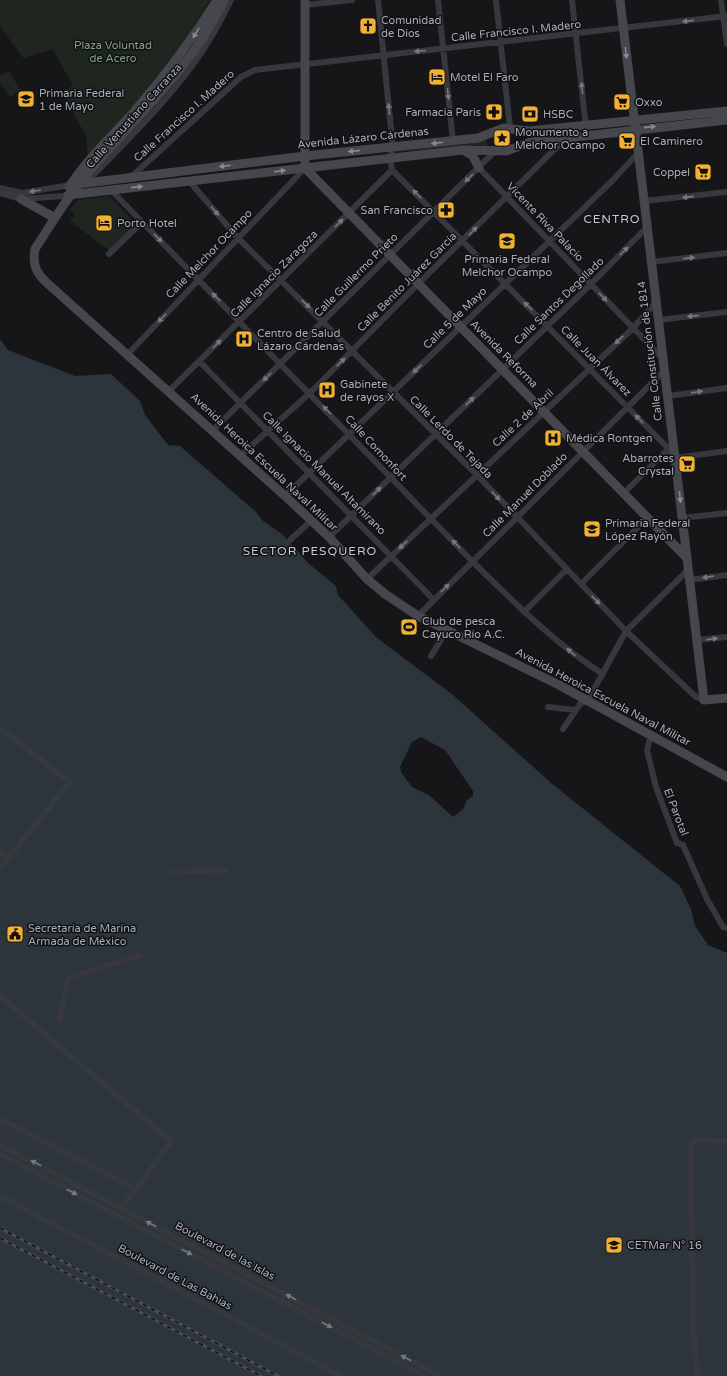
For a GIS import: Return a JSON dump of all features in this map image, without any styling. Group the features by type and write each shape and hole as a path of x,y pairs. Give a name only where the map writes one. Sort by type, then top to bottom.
{"street":[{"path":"66,198 70,186 87,163 168,71 192,39 217,0"},
{"path":"66,198 83,183 193,55 216,18 224,0"},
{"name":"Calle Venustiano Carranza","path":"83,183 150,116 192,66 221,20 231,0"},
{"path":"305,168 306,2 352,0"},
{"path":"378,0 393,148 390,158 392,170"},
{"path":"438,0 453,141"},
{"path":"496,0 512,129 520,136 517,146"},
{"path":"572,0 587,131"},
{"name":"Calle Constitución de 1814","path":"620,0 668,396 671,446 675,458 704,700"},
{"path":"721,0 725,16 727,44"},
{"name":"Calle Francisco I. Madero","path":"132,177 248,72 264,68 384,54 501,43 725,16"},
{"name":"Avenida Lázaro Cárdenas","path":"0,188 22,193 83,183 305,156 478,138 491,134 498,129 529,131 587,131 727,111"},
{"name":"Avenida Lázaro Cárdenas","path":"635,125 727,120"},
{"name":"Avenida Lázaro Cárdenas","path":"0,193 21,198 66,198 111,190 464,150 506,151 531,142 567,138 587,131"},
{"path":"491,134 490,144 496,150"},
{"name":"Calle Benito Juárez García","path":"241,455 267,430 310,393 418,284 567,138"},
{"path":"464,150 473,156 479,168"},
{"name":"Calle Guillermo Prieto","path":"213,430 496,150"},
{"name":"Calle 5 de Mayo","path":"286,496 550,241 638,153"},
{"name":"Avenida Reforma","path":"305,168 687,558"},
{"name":"Calle Melchor Ocampo","path":"128,354 305,168"},
{"name":"Vicente Riva Palacio","path":"479,168 663,358"},
{"name":"Calle Juan Álvarez","path":"392,170 628,408 671,446"},
{"name":"Calle Ignacio Zaragoza","path":"169,391 392,170"},
{"path":"178,172 180,182"},
{"name":"Calle Lerdo de Tejada","path":"190,182 238,238 477,476 626,631 696,697 704,700"},
{"name":"Calle Comonfort","path":"111,190 472,561 524,612 574,656 603,674"},
{"path":"644,202 727,192"},
{"path":"21,198 55,218"},
{"name":"Avenida Heroica Escuela Naval Militar","path":"66,198 35,249 33,258 35,269 47,283 312,520 329,537 366,580 418,616 588,700 727,777"},
{"path":"108,254 142,222"},
{"name":"Calle Santos Degollado","path":"329,537 503,370 647,227"},
{"path":"652,262 727,253"},
{"name":"Calle 2 de Abril","path":"366,580 633,328 656,302"},
{"path":"658,320 727,312"},
{"name":"Calle Ignacio Manuel Altamirano","path":"199,361 434,600"},
{"name":"Calle Manuel Doblado","path":"418,616 664,372"},
{"path":"668,396 727,388"},
{"path":"624,493 671,446"},
{"path":"675,458 727,451"},
{"path":"668,538 678,537 681,535 683,532 683,522 727,512"},
{"path":"581,584 648,517"},
{"path":"290,540 312,520"},
{"path":"524,612 567,569"},
{"path":"563,729 580,704 588,700 626,631 688,570"},
{"path":"690,580 727,575"},
{"path":"431,656 447,630"},
{"path":"697,640 727,637"},
{"path":"704,700 727,698"},
{"path":"548,707 575,710"},
{"path":"0,728 70,782 0,868"},
{"name":"El Parotal","path":"651,735 647,750 656,787 677,844 683,845 707,899 723,927 727,928"},
{"path":"0,851 8,858"},
{"path":"172,872 225,870"},
{"path":"60,1020 68,978 140,955"},
{"path":"0,996 171,1141 122,1208"},
{"path":"0,1119 136,1189"},
{"path":"698,1376 694,1339 690,1148 692,1142 697,1140 727,1141"},
{"name":"Boulevard de las Islas","path":"0,1145 122,1208 427,1374"},
{"name":"Boulevard de las Islas","path":"0,1154 427,1374 440,1376"},
{"name":"Boulevard de Las Bahías","path":"0,1196 341,1376"}],"green space":[{"name":"Plaza Voluntad de Acero","path":"0,0 210,0 173,61 88,158 86,136 62,92 73,86 53,49 23,58 0,26"},
{"path":"8,71 21,90 10,97 0,83 0,76"},
{"path":"486,138 487,147 478,145 397,152 397,150"},
{"name":"Porto Hotel","path":"109,196 137,225 110,251 70,221 75,215 70,210 78,200"}],"shaded area":[{"path":"0,339 8,350 75,376 111,374 140,401 145,415 168,445 180,446 256,512 263,521 282,534 308,563 336,586 338,595 377,638 453,695 551,783 680,886 691,909 695,926 708,945 727,953 727,1376 0,1376","holes":["421,737 445,750 473,791 473,796 467,800 463,809 453,817 429,795 412,787 401,772 400,767 412,742"]}],"railway":[{"path":"0,1228 278,1376"},
{"path":"0,1238 261,1376"}],"place":[{"name":"Comunidad de Dios","path":"368,26"},
{"name":"Motel El Faro","path":"437,77"},
{"name":"Primaria Federal 1 de Mayo","path":"26,99"},
{"name":"Oxxo","path":"622,102"},
{"name":"Farmacia Paris","path":"494,112"},
{"name":"HSBC","path":"530,114"},
{"name":"Monumento a Melchor Ocampo","path":"502,138"},
{"name":"El Caminero","path":"627,141"},
{"name":"Coppel","path":"703,172"},
{"name":"San Francisco","path":"446,210"},
{"name":"Porto Hotel","path":"104,223"},
{"name":"Primaria Federal Melchor Ocampo","path":"507,241"},
{"name":"Centro de Salud Lázaro Cárdenas","path":"244,339"},
{"name":"Gabinete de rayos X","path":"327,390"},
{"name":"Médica Rontgen","path":"553,438"},
{"name":"Abarrotes Crystal","path":"687,464"},
{"name":"Primaria Federal López Rayón","path":"592,529"},
{"name":"Club de pesca Cayuco Río A.C.","path":"409,627"},
{"name":"Secretaría de Marina Armada de México","path":"15,934"},
{"name":"CETMar N° 16","path":"614,1245"}],"district":[{"name":"CENTRO","path":"612,219"},
{"name":"SECTOR PESQUERO","path":"310,551"}]}
